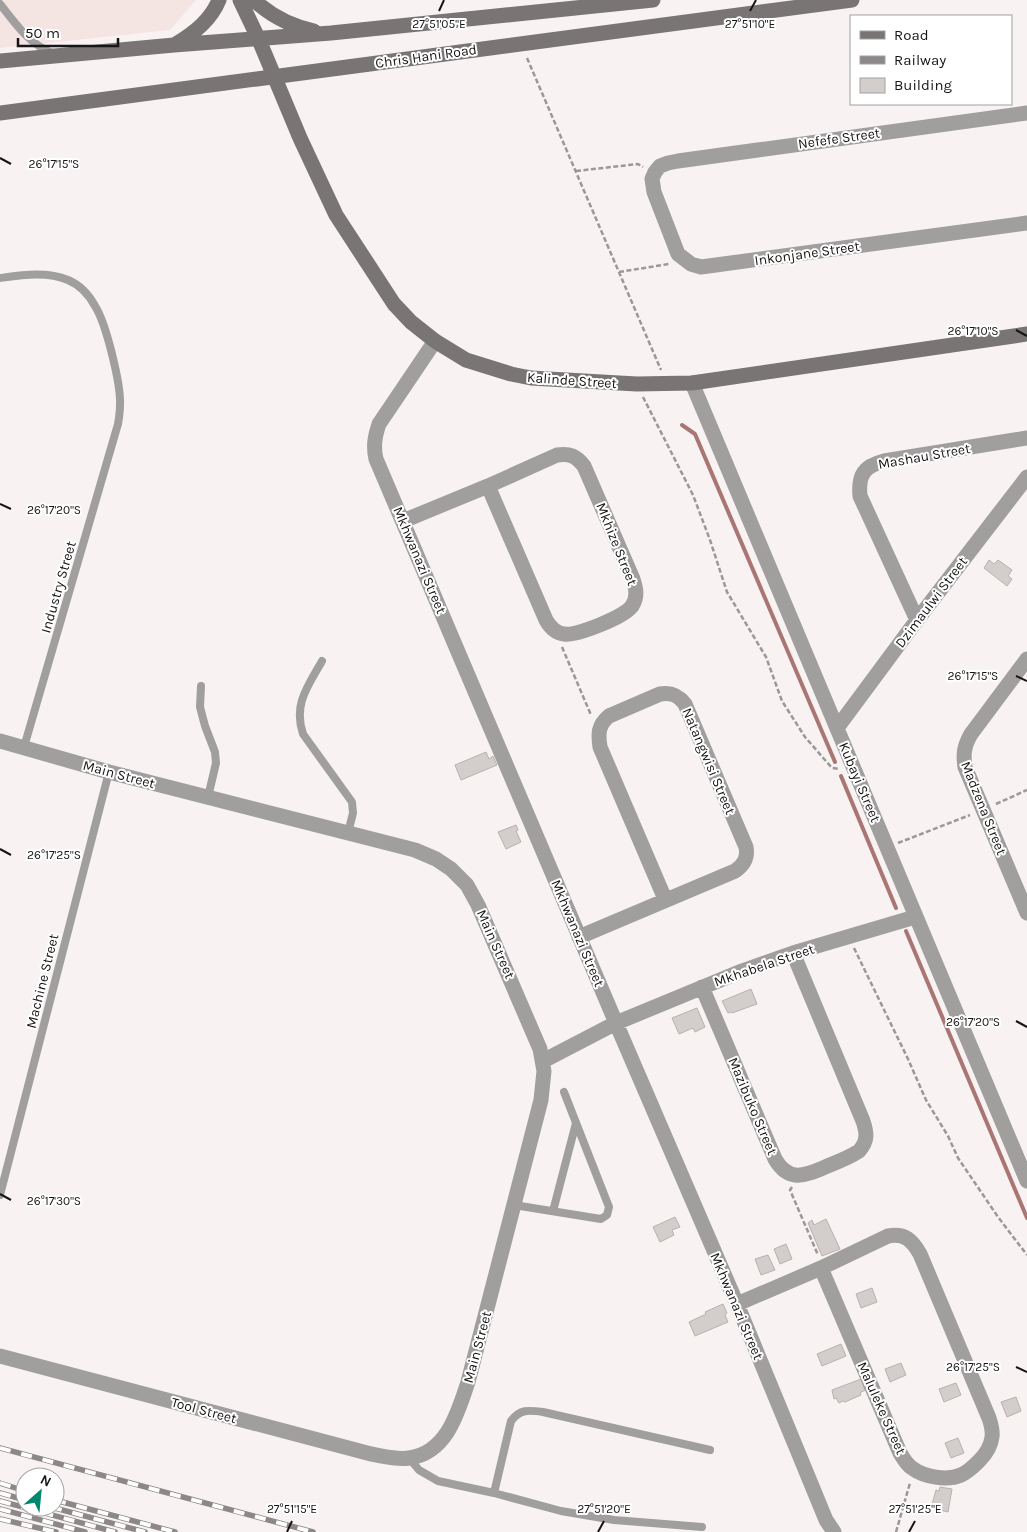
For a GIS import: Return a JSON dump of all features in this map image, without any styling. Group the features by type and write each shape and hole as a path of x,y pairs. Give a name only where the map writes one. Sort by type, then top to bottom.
{"main road":[{"path":"174,45 206,20 219,0"},
{"name":"Kalinde Street","path":"240,0 336,215 394,304 411,322 434,341 466,360 511,374 548,379 637,384 692,384 1027,334"},
{"path":"254,0 268,12 291,24 306,29 331,33"},
{"path":"0,61 174,45 259,40 653,0"},
{"name":"Chris Hani Road","path":"0,113 852,0"}],"street":[{"name":"Nefefe Street","path":"655,172 660,166 678,160 1027,112"},
{"path":"655,172 652,179 654,192 678,254 684,260"},
{"name":"Inkonjane Street","path":"684,260 701,267 710,267 1027,223"},
{"name":"Mkhwanazi Street","path":"434,341 385,414 375,436 374,448 376,459 737,1304 826,1520 834,1532"},
{"name":"Kubayi Street","path":"692,384 1027,1181"},
{"name":"Mashau Street","path":"917,620 860,496 859,487 866,469 884,461 1027,438"},
{"name":"Mkhize Street","path":"403,521 557,455 573,455 584,466 634,579 636,597 632,605 620,616 576,633 562,634"},
{"name":"Dzimaulwi Street","path":"837,728 1027,477"},
{"path":"488,486 546,620 550,627 562,634"},
{"name":"Madzena Street","path":"1027,659 971,734 964,745 963,756 965,767 1027,912"},
{"name":"Natangwisi Street","path":"579,937 735,871 740,868 746,859 746,847 685,704 680,698 668,692 660,694 609,716 601,725"},
{"path":"601,725 598,736 600,747 665,900"},
{"name":"Main Street","path":"0,741 108,772 415,850 436,859 467,884 478,905 540,1049 543,1062 544,1085 468,1382 459,1409 452,1427 441,1441 427,1452 409,1458"},
{"name":"Mkhabela Street","path":"543,1062 616,1023 702,987 793,953 915,917"},
{"path":"793,953 859,1112 866,1134 863,1146 852,1155 807,1175 795,1176"},
{"name":"Mazibuko Street","path":"702,987 775,1159 780,1168 795,1176"},
{"name":"Maluleke Street","path":"737,1304 822,1268 888,1236 897,1235 911,1241 920,1254 993,1430 992,1440 988,1449 971,1469 960,1475 948,1478 936,1477 913,1469 906,1463 900,1453 822,1268"},
{"name":"Tool Street","path":"0,1356 371,1454 409,1458"}],"lane":[{"path":"0,4 36,45 58,55"},
{"name":"Industry Street","path":"0,278 50,274 69,280 85,291 96,307 102,321 114,364 120,398 118,424 24,747"},
{"path":"322,660 300,703 300,724 303,734 352,802 353,813 348,833"},
{"path":"201,686 200,707 215,752 216,763 208,797"},
{"name":"Machine Street","path":"0,1195 108,772"},
{"path":"514,1204 601,1219 607,1215 609,1207 564,1092"},
{"path":"553,1211 576,1123"},
{"path":"494,1493 511,1421 517,1414 528,1410 710,1450"},
{"path":"409,1458 419,1470 438,1481 494,1493 561,1511 614,1520 702,1527"}],"path":[{"path":"521,44 668,385"},
{"path":"576,171 638,164 655,172"},
{"path":"619,272 684,260"},
{"path":"637,384 693,495 727,592 766,656 782,701 805,737 832,768 856,772"},
{"path":"562,634 561,646 592,718 601,725"},
{"path":"888,848 1027,790"},
{"path":"849,937 926,1100 948,1136 958,1158 1027,1256"},
{"path":"795,1176 790,1190 822,1268"},
{"path":"896,1532 913,1469"}],"shaded area":[{"path":"0,0 196,0 170,30 0,48"}],"building":[{"path":"989,560 994,564 998,560 1012,570 1008,576 1012,579 1007,586 984,568"},
{"path":"486,752 489,759 493,756 497,765 461,780 455,765"},
{"path":"516,825 518,830 516,831 521,842 506,849 498,832"},
{"path":"751,989 757,1004 728,1013 722,1001"},
{"path":"697,1008 705,1027 695,1032 693,1028 679,1034 672,1018"},
{"path":"675,1217 680,1227 672,1230 674,1235 660,1242 653,1227"},
{"path":"826,1219 840,1249 822,1256 808,1223 812,1220 814,1225"},
{"path":"786,1244 792,1259 780,1264 774,1249"},
{"path":"768,1255 775,1270 761,1275 755,1259"},
{"path":"872,1288 877,1302 861,1308 856,1294"},
{"path":"723,1304 728,1322 695,1336 689,1322"},
{"path":"841,1344 846,1356 822,1366 817,1354"},
{"path":"901,1363 906,1375 890,1382 885,1369"},
{"path":"861,1379 865,1390 860,1393 861,1395 839,1403 836,1398 834,1399 832,1390"},
{"path":"956,1383 961,1395 944,1402 939,1389"},
{"path":"1016,1397 1021,1411 1007,1417 1001,1402"},
{"path":"958,1438 964,1453 951,1458 945,1443"},
{"path":"940,1487 952,1489 948,1512 931,1508 936,1490 939,1491"}],"waterway":[{"path":"682,425 695,434 835,762"},
{"path":"841,776 896,908"},
{"path":"906,931 1027,1218"}],"railway":[{"path":"0,1448 313,1532"},
{"path":"0,1483 15,1488"},
{"path":"0,1493 15,1497"},
{"path":"0,1501 115,1532"},
{"path":"65,1503 175,1532"},
{"path":"0,1509 85,1532"},
{"path":"65,1511 145,1532"},
{"path":"0,1519 56,1532"}]}
